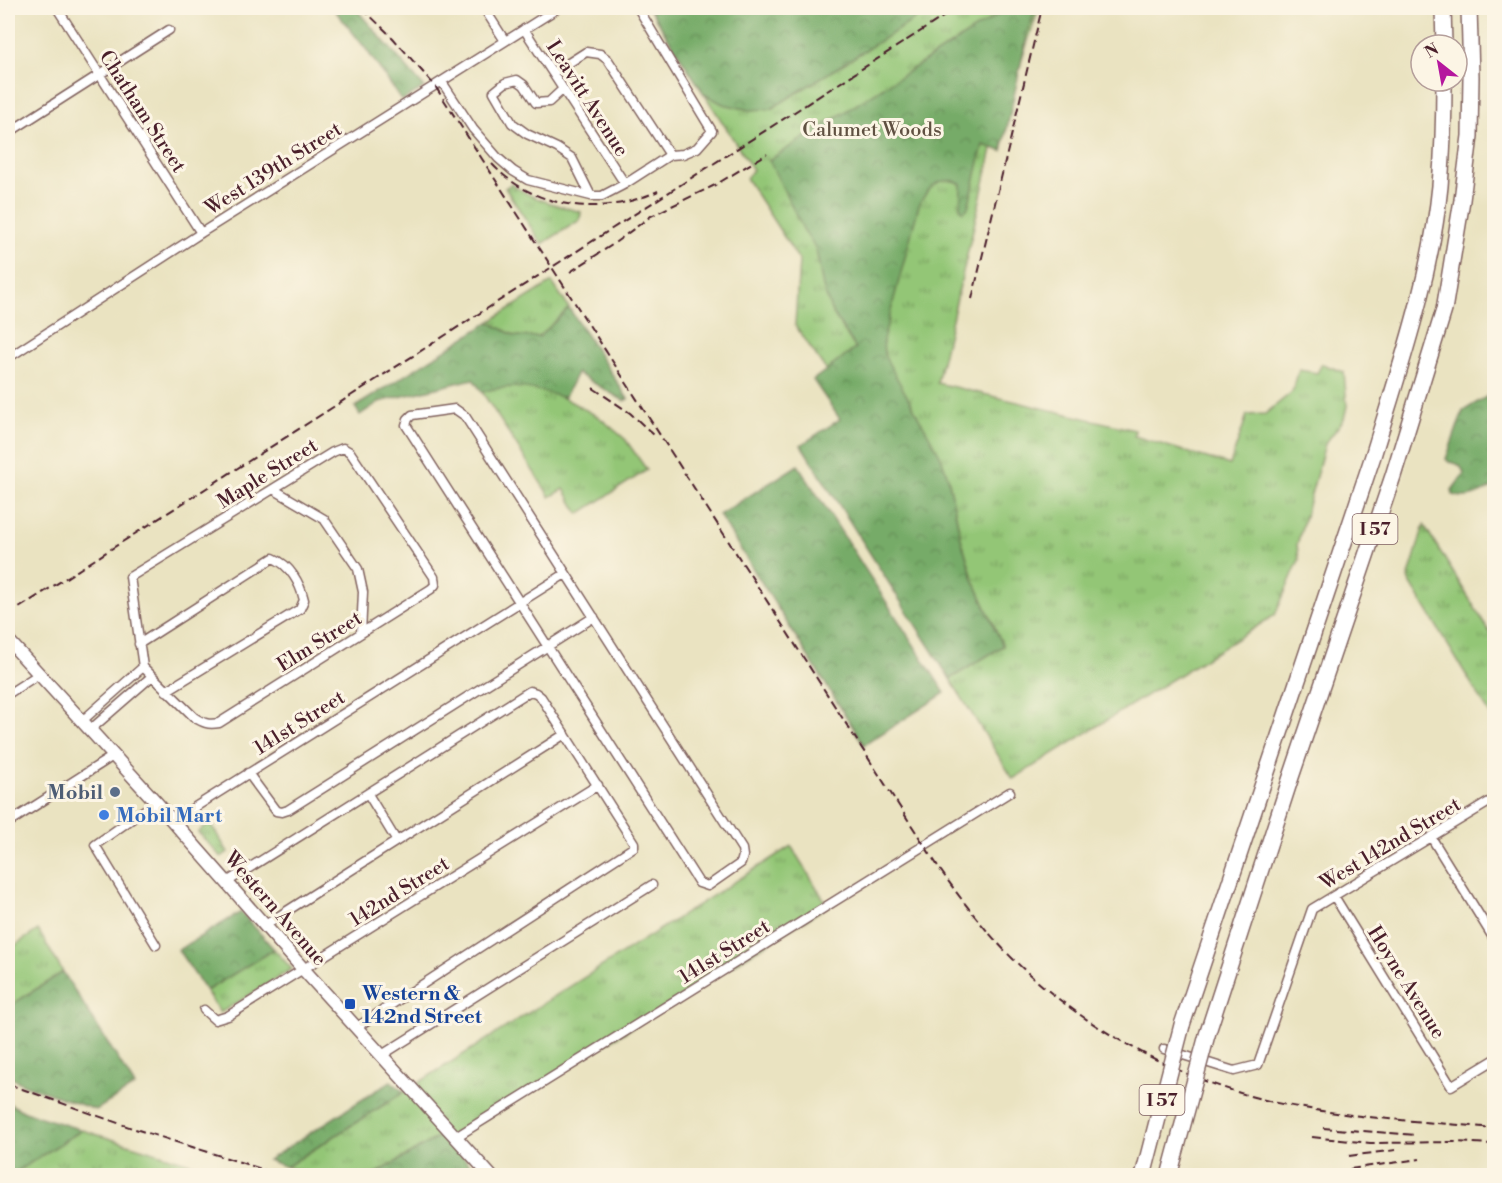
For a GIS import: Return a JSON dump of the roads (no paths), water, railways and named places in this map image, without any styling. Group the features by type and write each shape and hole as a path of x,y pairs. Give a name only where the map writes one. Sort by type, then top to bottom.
{"highway":[{"path":"1443,8 1444,33"},
{"name":"I 57","path":"1169,1176 1207,1035 1393,476 1444,310 1470,136 1469,8"},
{"name":"I 57","path":"1143,1176 1182,1025 1374,456 1400,370 1423,286 1440,186 1444,93"}],"main road":[{"name":"Western Avenue","path":"8,640 491,1176"}],"street":[{"name":"Chatham Street","path":"57,8 201,233"},
{"path":"484,8 505,41"},
{"name":"West 139th Street","path":"8,358 201,233 558,8"},
{"path":"442,81 473,129 498,158 513,171 528,180 591,196 602,196 670,155 683,154 697,148 712,131 638,8"},
{"name":"Leavitt Avenue","path":"524,29 625,184"},
{"path":"8,133 170,30"},
{"path":"553,73 586,52 600,54 608,60 670,155"},
{"path":"563,89 549,102 536,103 524,85 517,80 505,83 494,92 512,123 527,134 572,158 591,196"},
{"path":"455,409 465,416 564,574 594,617 742,849 741,863 708,886 699,883 406,425 412,416 455,409"},
{"name":"Maple Street","path":"139,644 130,577 343,448 350,452 434,577 435,585"},
{"path":"273,489 324,519 358,569 363,592 361,633"},
{"path":"273,558 288,569 301,586 304,600 300,609 166,691 143,667 139,644 273,558"},
{"name":"141st Street","path":"173,821 564,574"},
{"name":"Elm Street","path":"166,691 203,723 219,723 435,585"},
{"path":"248,773 276,811 288,810 594,617"},
{"path":"86,725 143,667"},
{"path":"8,694 39,674"},
{"path":"86,725 152,677"},
{"path":"227,882 530,691 541,697 634,843 634,847 357,1028"},
{"path":"265,925 565,734"},
{"path":"8,823 113,756"},
{"name":"142nd Street","path":"204,1010 215,1020 228,1016 598,785"},
{"name":"141st Street","path":"456,1137 1010,792"},
{"path":"368,794 396,840"},
{"name":"West 142nd Street","path":"1164,1049 1234,1071 1258,1065 1312,909 1494,799"},
{"path":"156,802 95,845 156,945"},
{"path":"1431,837 1494,939"},
{"path":"382,1055 652,885"},
{"name":"Hoyne Avenue","path":"1334,896 1451,1086 1494,1060"}],"railway":[{"path":"362,8 393,38 435,86 941,871 975,916 1013,959 1040,984 1101,1029 1133,1048 1202,1080 1273,1102 1328,1112 1494,1128"},
{"path":"8,615 957,8"},
{"path":"972,299 1042,8"},
{"path":"570,272 651,216 715,185 767,154"},
{"path":"492,164 509,179 528,191 549,200 570,204 592,206 614,204 658,191"},
{"path":"593,388 630,413 654,435"},
{"path":"8,1084 132,1128 284,1176"},
{"path":"1323,1128 1417,1135"},
{"path":"1312,1137 1370,1143 1494,1144"},
{"path":"1349,1156 1396,1150"},
{"path":"1350,1169 1420,1159"}],"place":[{"name":"Mobil","path":"115,792"},
{"name":"Mobil Mart","path":"104,815"},
{"name":"Western & 142nd Street","path":"350,1004"}],"park label":[{"name":"Calumet Woods","path":"872,129"}]}
